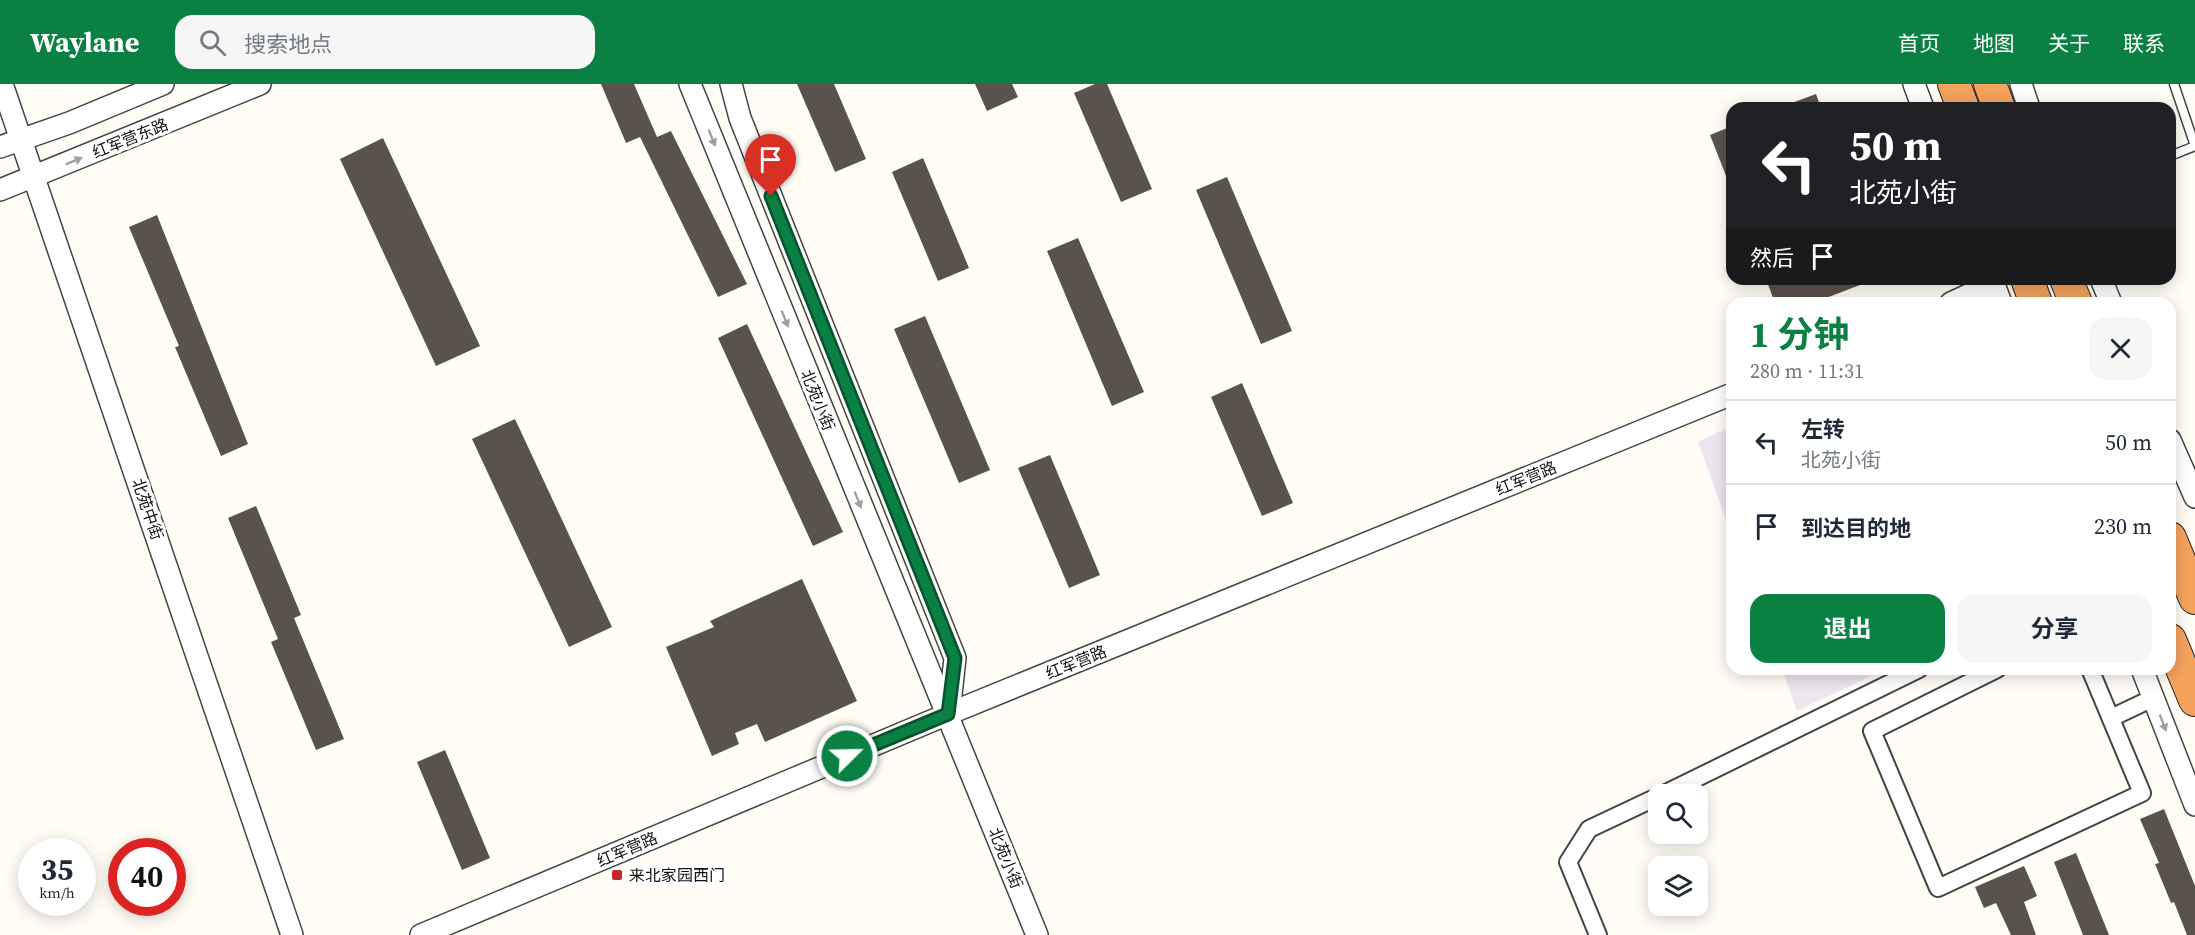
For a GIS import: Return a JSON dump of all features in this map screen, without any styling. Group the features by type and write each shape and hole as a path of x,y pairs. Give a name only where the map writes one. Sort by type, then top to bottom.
{"highway":[{"path":"1954,84 1961,102"},
{"path":"1990,84 1996,102"},
{"path":"2176,552 2195,598"},
{"path":"2176,654 2195,700"}],"street":[{"name":"北苑中街","path":"2,84 36,176 292,935"},
{"path":"0,147 163,84"},
{"name":"红军营东路","path":"0,190 260,84"},
{"name":"北苑小街","path":"690,84 920,653 948,714 1037,935"},
{"name":"北苑小街","path":"731,84 740,118 955,658 948,714"},
{"path":"1914,84 1921,102"},
{"path":"2021,84 2027,102"},
{"path":"1970,297 1996,288"},
{"name":"红军营路","path":"422,935 948,714 1726,396"},
{"path":"2176,454 2195,497"},
{"path":"1684,784 1907,675"},
{"path":"1985,675 1872,731 1938,888 2142,793 2093,675"},
{"path":"2144,675 2195,805"},
{"path":"2111,718 2153,698"},
{"path":"1598,935 1568,862 1589,830 1648,802"}],"lane":[{"path":"2174,84 2195,146 2176,154"}],"shaded area":[{"path":"1726,429 1726,519 1698,442"},
{"path":"1784,675 1873,675 1797,711"}],"building":[{"path":"601,84 634,84 657,137 671,131 747,284 718,297 640,137 626,143"},
{"path":"797,84 834,84 866,159 835,172"},
{"path":"975,84 1012,84 1018,97 987,111"},
{"path":"1095,84 1107,84 1152,189 1121,202 1074,93"},
{"path":"1816,94 1819,102 1794,102"},
{"path":"1726,128 1726,176 1710,135"},
{"path":"383,138 480,346 436,366 340,159"},
{"path":"923,158 969,268 938,281 892,172"},
{"path":"1227,177 1292,331 1261,344 1196,190"},
{"path":"157,215 248,444 221,456 175,347 179,346 129,227"},
{"path":"1078,238 1144,392 1112,406 1047,251"},
{"path":"1768,285 1860,285 1829,297 1773,297"},
{"path":"925,316 990,470 959,483 894,329"},
{"path":"747,324 843,532 813,546 718,338"},
{"path":"1242,383 1293,503 1262,516 1211,397"},
{"path":"515,419 612,627 569,647 472,439"},
{"path":"1050,455 1100,575 1069,588 1018,468"},
{"path":"256,506 301,615 294,618 344,739 316,750 271,642 278,639 228,518"},
{"path":"802,579 857,701 765,742 757,724 735,733 739,744 712,756 666,647 714,627 710,621"},
{"path":"445,750 490,858 462,870 417,762"},
{"path":"2164,809 2195,886 2195,935 2187,935 2174,902 2171,903 2155,864 2159,863 2140,819"},
{"path":"2076,853 2109,935 2083,935 2054,862"},
{"path":"2024,866 2037,896 2024,902 2036,935 2011,935 1996,903 1984,908 1975,887"}],"place":[{"name":"来北家园西门","path":"617,875"}],"route":[{"path":"771,196 955,658 948,714 847,756"}]}
